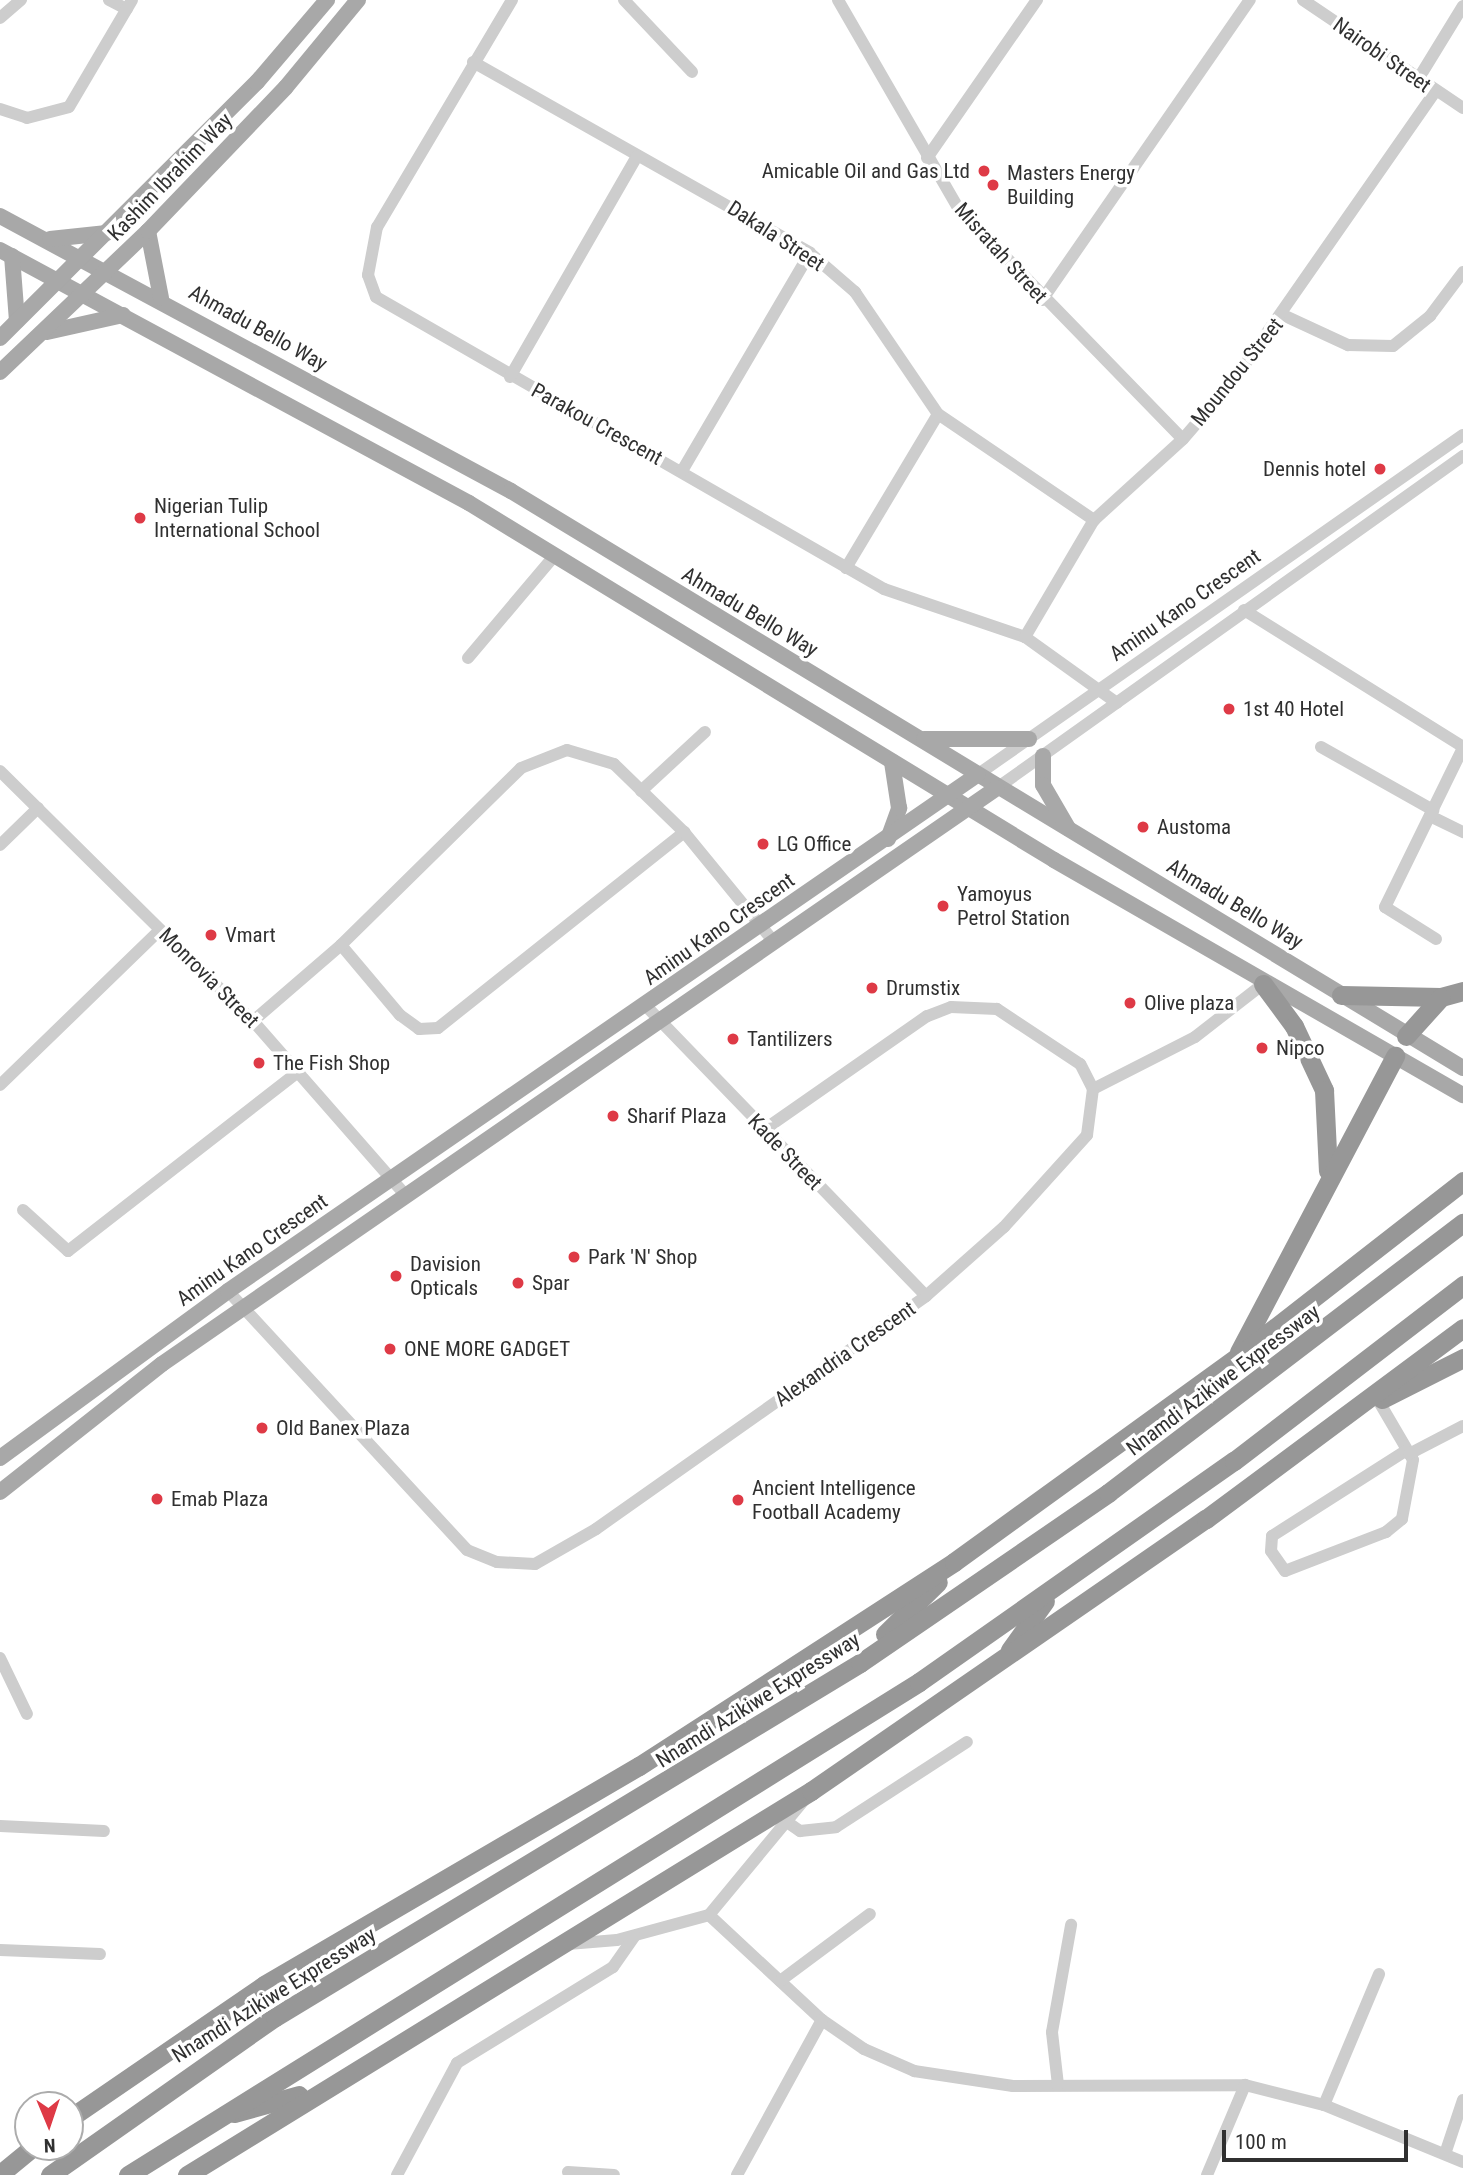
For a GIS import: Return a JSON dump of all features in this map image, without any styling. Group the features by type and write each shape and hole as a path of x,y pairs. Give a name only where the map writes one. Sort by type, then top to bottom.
{"highway":[{"path":"1263,984 1294,1026 1324,1090 1328,1175"},
{"path":"1341,995 1440,997 1463,991"},
{"path":"1406,1036 1440,997"},
{"path":"1236,1358 1328,1175 1395,1056"},
{"name":"Nnamdi Azikiwe Expressway","path":"84,2108 264,1986 639,1766 954,1562 1236,1358 1463,1181"},
{"name":"Nnamdi Azikiwe Expressway","path":"50,2175 275,2017 860,1663 1131,1477 1463,1223"},
{"path":"128,2175 209,2120 743,1795 1054,1589 1234,1461 1463,1285"},
{"path":"187,2175 318,2089 811,1791 1001,1663 1370,1403 1463,1328"},
{"path":"1370,1403 1463,1357"},
{"path":"860,1663 954,1562"},
{"path":"1001,1663 1054,1589"},
{"path":"209,2120 318,2089"},
{"path":"0,2174 16,2161"}],"main road":[{"name":"Kashim Ibrahim Way","path":"0,338 85,258 257,82 327,0"},
{"name":"Kashim Ibrahim Way","path":"0,372 148,231 286,87 358,0"},
{"name":"Ahmadu Bello Way","path":"0,216 110,270 511,491 1406,1036 1463,1068"},
{"path":"148,231 161,298"},
{"path":"46,239 110,232"},
{"path":"6,253 84,293 555,555 949,797 1263,984 1463,1095"},
{"path":"6,253 17,321"},
{"path":"41,334 123,315"},
{"path":"917,738 1029,739"},
{"path":"1043,756 1043,785 1069,830"},
{"path":"888,839 899,808 892,762"},
{"name":"Aminu Kano Crescent","path":"0,1458 228,1291 646,1006 760,922 888,839 977,775"},
{"name":"Aminu Kano Crescent","path":"0,1492 244,1309 997,788"},
{"path":"951,820 989,821"}],"street":[{"path":"0,18 21,0"},
{"path":"0,109 27,118 69,107 130,4 109,0"},
{"name":"Parakou Crescent","path":"512,0 377,227 368,275 376,297 396,312 682,471 884,589 1025,637 1117,703"},
{"path":"624,0 692,72"},
{"name":"Misratah Street","path":"838,0 958,208 1042,300 1183,439"},
{"path":"927,158 1037,0"},
{"path":"1042,300 1250,0"},
{"name":"Nairobi Street","path":"1303,0 1417,81 1463,108"},
{"path":"1417,81 1463,6"},
{"name":"Dakala Street","path":"473,62 810,253 855,292 938,414 1094,520"},
{"name":"Moundou Street","path":"1025,637 1094,520 1183,439 1283,315 1434,92"},
{"path":"510,377 637,156"},
{"path":"682,471 810,253"},
{"path":"1283,315 1348,345 1393,346 1430,316 1463,272"},
{"path":"846,568 938,414"},
{"name":"Aminu Kano Crescent","path":"977,775 1232,600 1463,435"},
{"path":"997,788 1247,613 1463,456"},
{"path":"468,658 555,555"},
{"path":"1232,600 1247,613 1463,747 1385,909 1436,939"},
{"path":"642,791 705,732"},
{"path":"1321,747 1463,832"},
{"path":"253,1021 341,945 521,768 544,754 591,754 614,764 684,832 774,942"},
{"name":"Monrovia Street","path":"0,771 253,1021 406,1196"},
{"path":"0,845 38,808"},
{"path":"341,945 400,1015 419,1029 438,1028 684,832"},
{"path":"0,1085 160,930"},
{"path":"762,1131 927,1016 951,1007 997,1009 1080,1065 1093,1089 1195,1037 1263,984"},
{"name":"Kade Street","path":"646,1006 762,1131 926,1296"},
{"path":"23,1210 68,1251 298,1072"},
{"name":"Alexandria Crescent","path":"228,1291 467,1550 517,1565 551,1558 926,1296 1004,1227 1087,1135 1093,1089"},
{"path":"1370,1403 1408,1452 1413,1486 1395,1527 1285,1571 1271,1551 1272,1536 1408,1452 1463,1426"},
{"path":"0,1658 27,1714"},
{"path":"787,1822 800,1831 836,1827 967,1742"},
{"path":"557,1944 635,1936 709,1915 811,1791"},
{"path":"0,1826 104,1831"},
{"path":"780,1981 870,1914"},
{"path":"709,1915 822,2020 864,2049 914,2071 992,2084 1245,2085 1324,2105 1463,2162"},
{"path":"1058,2085 1053,2019 1071,1925"},
{"path":"397,2175 457,2063 613,1966 635,1936"},
{"path":"0,1950 100,1954"},
{"path":"1324,2105 1379,1974"},
{"path":"737,2175 822,2020"},
{"path":"1207,2175 1245,2085"},
{"path":"1445,2154 1463,2100"},
{"path":"568,2172 614,2175"}],"place":[{"name":"Amicable Oil and Gas Ltd","path":"984,171"},
{"name":"Masters Energy Building","path":"993,185"},
{"name":"Dennis hotel","path":"1380,469"},
{"name":"Nigerian Tulip International School","path":"140,518"},
{"name":"1st 40 Hotel","path":"1229,709"},
{"name":"Austoma","path":"1143,827"},
{"name":"LG Office","path":"763,844"},
{"name":"Yamoyus Petrol Station","path":"943,906"},
{"name":"Vmart","path":"211,935"},
{"name":"Drumstix","path":"872,988"},
{"name":"Olive plaza","path":"1130,1003"},
{"name":"Tantilizers","path":"733,1039"},
{"name":"Nipco","path":"1262,1048"},
{"name":"The Fish Shop","path":"259,1063"},
{"name":"Sharif Plaza","path":"613,1116"},
{"name":"Park 'N' Shop","path":"574,1257"},
{"name":"Davision Opticals","path":"396,1276"},
{"name":"Spar","path":"518,1283"},
{"name":"ONE MORE GADGET","path":"390,1349"},
{"name":"Old Banex Plaza","path":"262,1428"},
{"name":"Emab Plaza","path":"157,1499"},
{"name":"Ancient Intelligence Football Academy","path":"738,1500"}]}
